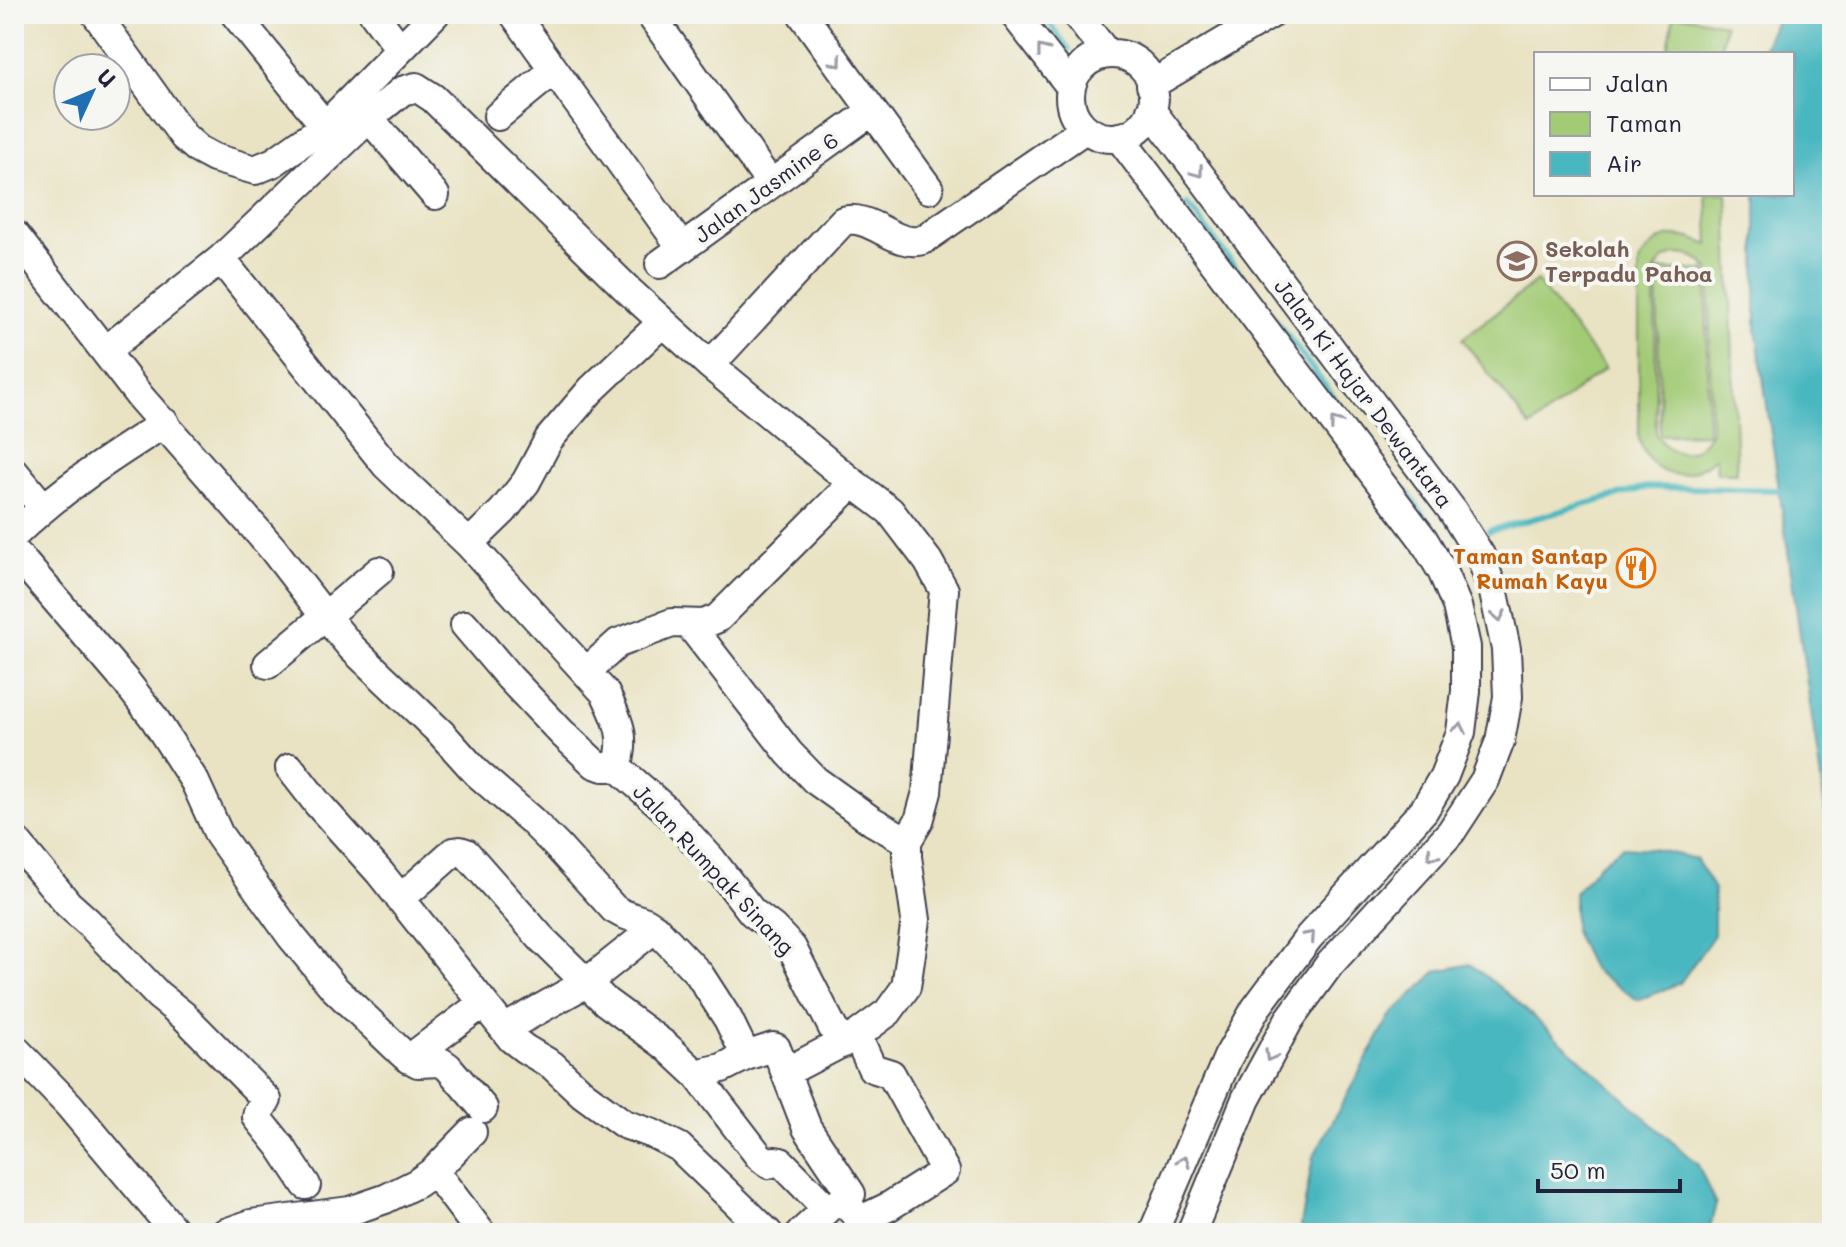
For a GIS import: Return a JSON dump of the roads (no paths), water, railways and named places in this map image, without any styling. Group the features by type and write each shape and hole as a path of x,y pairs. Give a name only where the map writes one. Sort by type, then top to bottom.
{"street":[{"path":"96,14 184,137 214,158 255,170 274,162 325,126 435,14"},
{"path":"235,14 325,126"},
{"path":"374,14 400,49"},
{"path":"498,116 554,70 514,14"},
{"path":"650,14 770,183"},
{"path":"802,14 929,189"},
{"path":"1014,14 1070,86"},
{"path":"1076,14 1107,54"},
{"path":"1151,98 1271,14"},
{"path":"1107,54 1127,56 1148,74 1151,98 1149,116 1140,128 1127,135 1113,138 1098,136 1085,129 1076,117 1070,105 1070,86 1079,68 1089,60 1107,54"},
{"name":"Jalan Jasmine 6","path":"554,70 671,256 872,111"},
{"path":"105,351 221,259 369,118 402,91 421,89 710,365 890,511 928,561 944,590 927,792 919,821 907,841 916,920 906,987 888,1012 849,1040 786,1072"},
{"name":"Jalan Ki Hajar Dewantara","path":"1151,98 1177,145 1403,443 1452,510 1480,555 1494,593 1506,649 1508,697 1500,741 1485,780 1451,832 1329,965 1289,1020 1246,1099 1191,1233"},
{"path":"369,118 435,195"},
{"path":"710,365 843,221 852,218 913,243 923,240 1085,129"},
{"name":"Jalan Ki Hajar Dewantara","path":"1119,137 1423,539 1442,571 1457,606 1466,647 1466,691 1461,732 1444,776 1424,810 1309,937 1256,1008 1228,1057 1153,1233"},
{"path":"1144,168 1143,152 1151,142 1177,145"},
{"path":"14,234 141,398 273,549 352,648 442,734 477,773 531,820 614,909 655,928 699,974 728,1019 746,1056"},
{"path":"221,259 386,465 469,544 605,693 618,721 623,749 617,767"},
{"path":"469,544 503,511 526,482 549,439 591,390 663,322"},
{"path":"14,535 43,507 98,466 165,423"},
{"path":"1372,472 1403,443"},
{"path":"14,472 43,507"},
{"path":"586,672 618,643 672,623 704,624 718,618 853,483"},
{"path":"14,551 154,718 195,782 219,835 291,936 335,989 394,1047 418,1063 441,1062 448,1067 478,1120 434,1171 385,1199 323,1224 251,1224 225,1233"},
{"path":"268,664 379,571"},
{"name":"Jalan Rumpak Sinang","path":"465,625 509,677 595,764 617,767 664,808 711,859 752,912 792,948 849,1040 872,1068 891,1074 945,1171 861,1220 834,1204"},
{"path":"690,625 789,753 815,780 872,821 907,841"},
{"path":"290,768 380,873 519,1045 552,1065 583,1094 624,1124 679,1147 768,1233"},
{"path":"14,839 68,904 267,1100 257,1117 306,1185"},
{"path":"400,899 453,852 466,853 541,938 586,983 606,1002 666,1046 696,1074 759,1156 769,1164 781,1162 834,1204"},
{"path":"504,1029 586,983 655,928"},
{"path":"409,1059 483,1003"},
{"path":"14,1048 69,1105 176,1233"},
{"path":"696,1074 722,1068 746,1056 777,1049 807,1128 851,1194 834,1204 801,1233"},
{"path":"434,1171 482,1231"}],"water":[{"path":"1779,14 1832,14 1832,857 1756,329 1756,196 1794,196 1794,52 1762,52"},
{"path":"1622,847 1654,849 1696,859 1714,889 1714,935 1680,983 1638,1000 1592,969 1574,931 1574,893 1599,865"},
{"path":"1470,964 1507,993 1698,1165 1716,1204 1707,1233 1302,1233 1313,1157 1390,1016 1437,971"}],"waterway":[{"path":"1042,14 1069,49"},
{"path":"1188,205 1365,438"},
{"path":"1489,531 1648,487 1779,490"},
{"path":"1406,491 1438,533"}],"place":[{"name":"Sekolah Terpadu Pahoa","path":"1517,261"},
{"name":"Taman Santap Rumah Kayu","path":"1636,568"}]}
